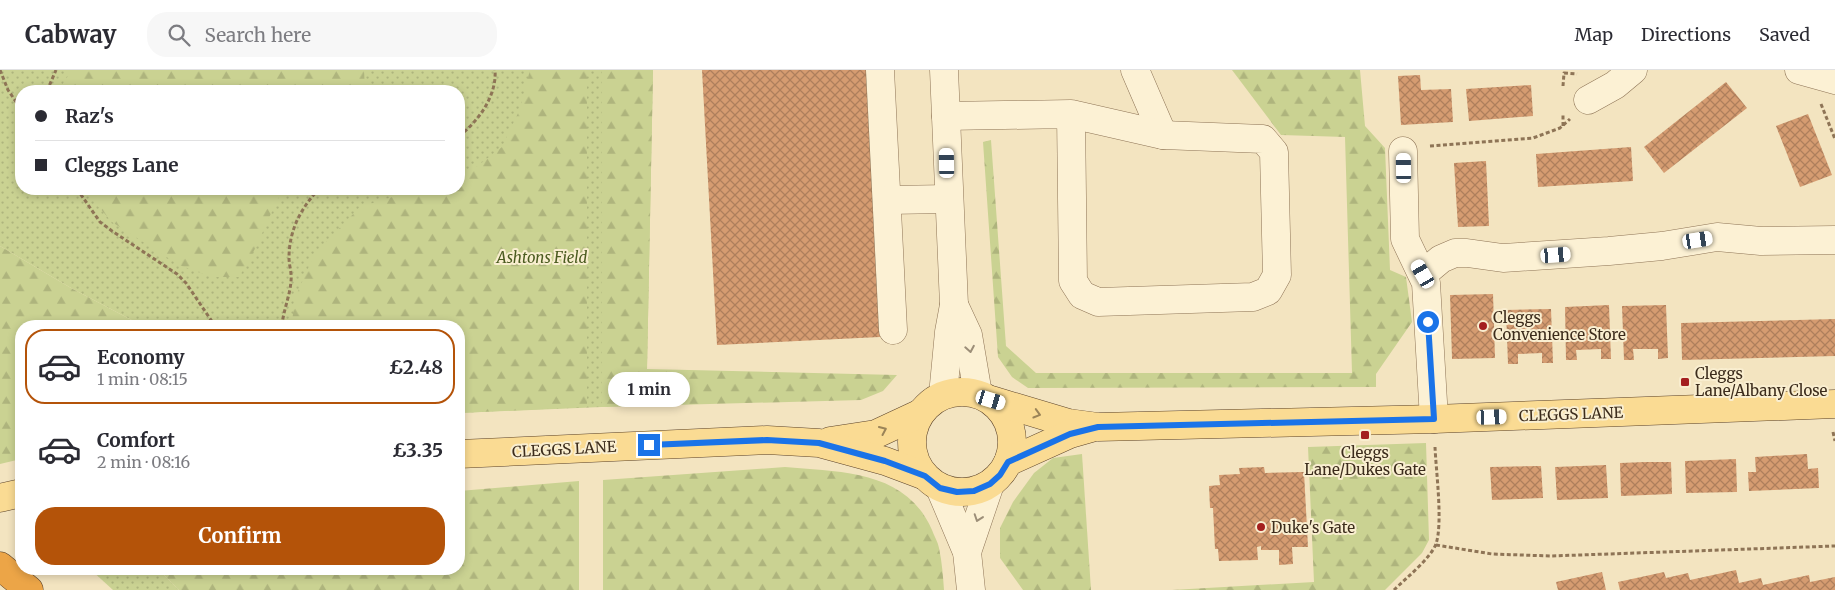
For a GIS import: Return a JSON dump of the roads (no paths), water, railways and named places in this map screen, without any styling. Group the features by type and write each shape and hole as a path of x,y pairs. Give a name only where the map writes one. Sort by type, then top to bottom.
{"highway":[{"path":"0,566 28,590"}],"main road":[{"path":"958,391 985,397 1003,412 1011,428 1012,445 1008,462 1000,475 990,484 974,491 957,492 933,482 920,470 914,457 911,443 913,428 919,414 930,403 943,395 958,391"},
{"name":"CLEGGS LANE","path":"985,397 1068,423 1098,427 1434,419 1835,404"},
{"name":"CLEGGS LANE","path":"819,443 876,434 919,414"},
{"name":"CLEGGS LANE","path":"1008,462 1070,434 1098,427"},
{"name":"CLEGGS LANE","path":"465,454 767,440 819,443 877,458 933,482"},
{"path":"0,498 15,494"}],"street":[{"path":"880,70 893,330"},
{"path":"943,395 949,332 954,305 944,70"},
{"path":"1135,70 1163,135"},
{"path":"1588,100 1615,85 1633,70"},
{"path":"1799,70 1835,80"},
{"path":"946,116 1071,114 1163,135 1263,139 1274,152 1277,275 1268,290 1253,297 1098,302 1082,295 1073,281 1071,114"},
{"path":"1403,151 1405,239 1426,283 1434,419"},
{"path":"886,200 949,199"},
{"path":"1423,274 1441,259 1455,253 1503,258 1662,246 1717,237 1761,242 1835,240"},
{"path":"954,305 968,335 985,397"},
{"path":"933,482 967,552 971,590"},
{"path":"967,552 990,484"}],"place":[{"name":"Cleggs Convenience Store","path":"1483,326"},
{"name":"Cleggs Lane/Albany Close","path":"1685,382"},
{"name":"Cleggs Lane/Dukes Gate","path":"1365,435"},
{"name":"Duke's Gate","path":"1261,527"}],"park label":[{"name":"Ashtons Field","path":"542,257"}]}
